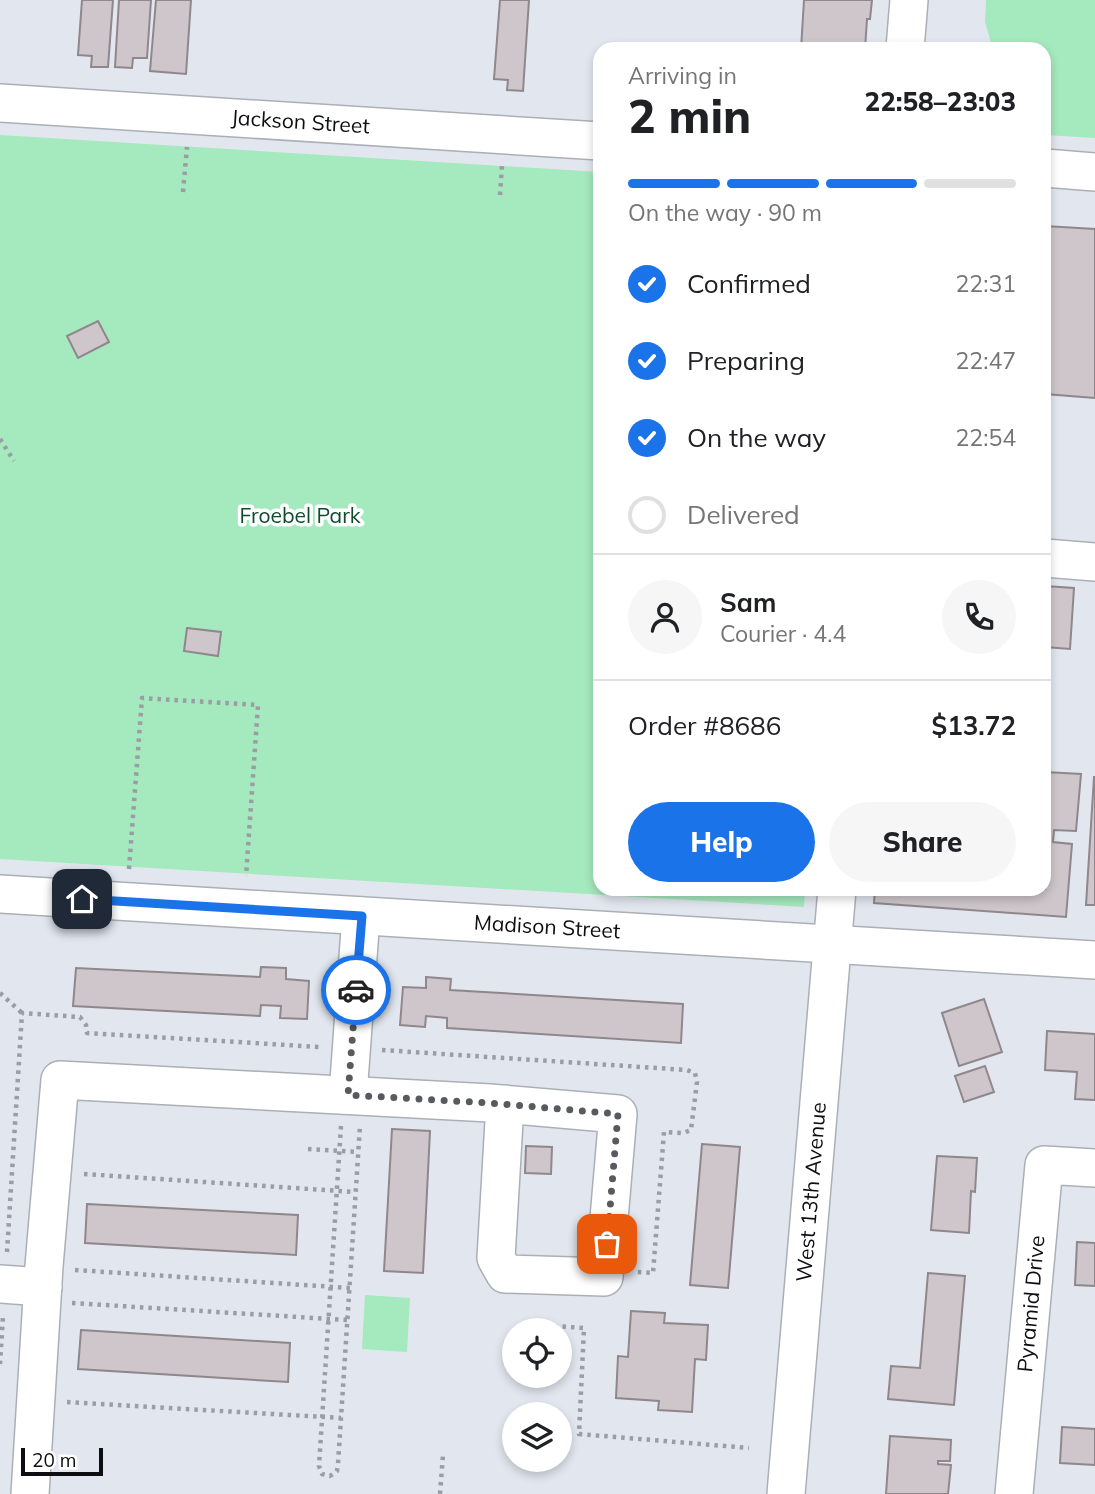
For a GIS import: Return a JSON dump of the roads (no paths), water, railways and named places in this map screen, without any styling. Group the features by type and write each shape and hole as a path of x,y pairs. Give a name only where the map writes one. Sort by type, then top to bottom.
{"street":[{"path":"906,42 909,0"},
{"name":"Jackson Street","path":"0,103 593,141"},
{"path":"1051,168 1095,172"},
{"path":"1051,558 1095,562"},
{"name":"Madison Street","path":"0,894 1095,960"},
{"name":"West 13th Avenue","path":"786,1494 836,896"},
{"path":"349,1115 362,916"},
{"path":"30,1494 58,1279 60,1080 349,1115 505,1104 618,1114 604,1277 505,1274 496,1258 505,1104"},
{"name":"Pyramid Drive","path":"1014,1494 1044,1166 1095,1168"},
{"path":"2,1295 58,1279"}],"park label":[{"name":"Froebel Park","path":"300,516"}]}
